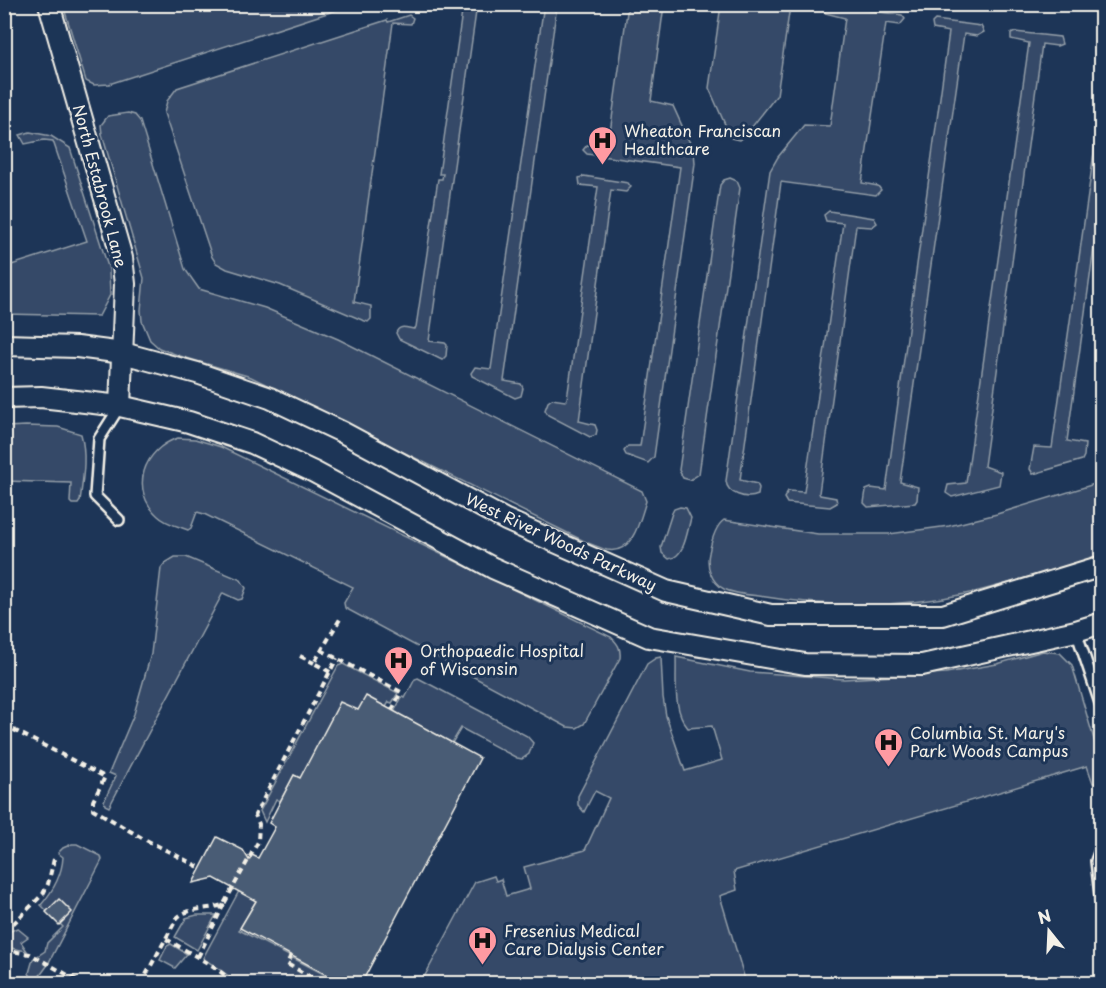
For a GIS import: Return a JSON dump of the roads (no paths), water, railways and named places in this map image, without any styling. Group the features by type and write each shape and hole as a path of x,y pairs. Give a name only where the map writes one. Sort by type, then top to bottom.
{"street":[{"name":"North Estabrook Lane","path":"49,4 122,258 125,284 120,406"},
{"name":"West River Woods Parkway","path":"4,345 77,347 123,353 197,373 270,398 342,432 506,520 666,591 771,615 943,615 1101,566"},
{"path":"4,398 41,397 120,406 189,422 252,443 314,472 493,568 649,637 805,664 922,665 1076,631 1101,623"}],"lane":[{"path":"119,520 95,496 99,439 120,406"},
{"path":"1076,631 1101,709"},
{"path":"1101,845 1096,861 1101,912"}],"place":[{"name":"Wheaton Franciscan Healthcare","path":"603,166"},
{"name":"Orthopaedic Hospital of Wisconsin","path":"399,686"},
{"name":"Columbia St. Mary's Park Woods Campus","path":"889,768"},
{"name":"Fresenius Medical Care Dialysis Center","path":"483,966"}]}
